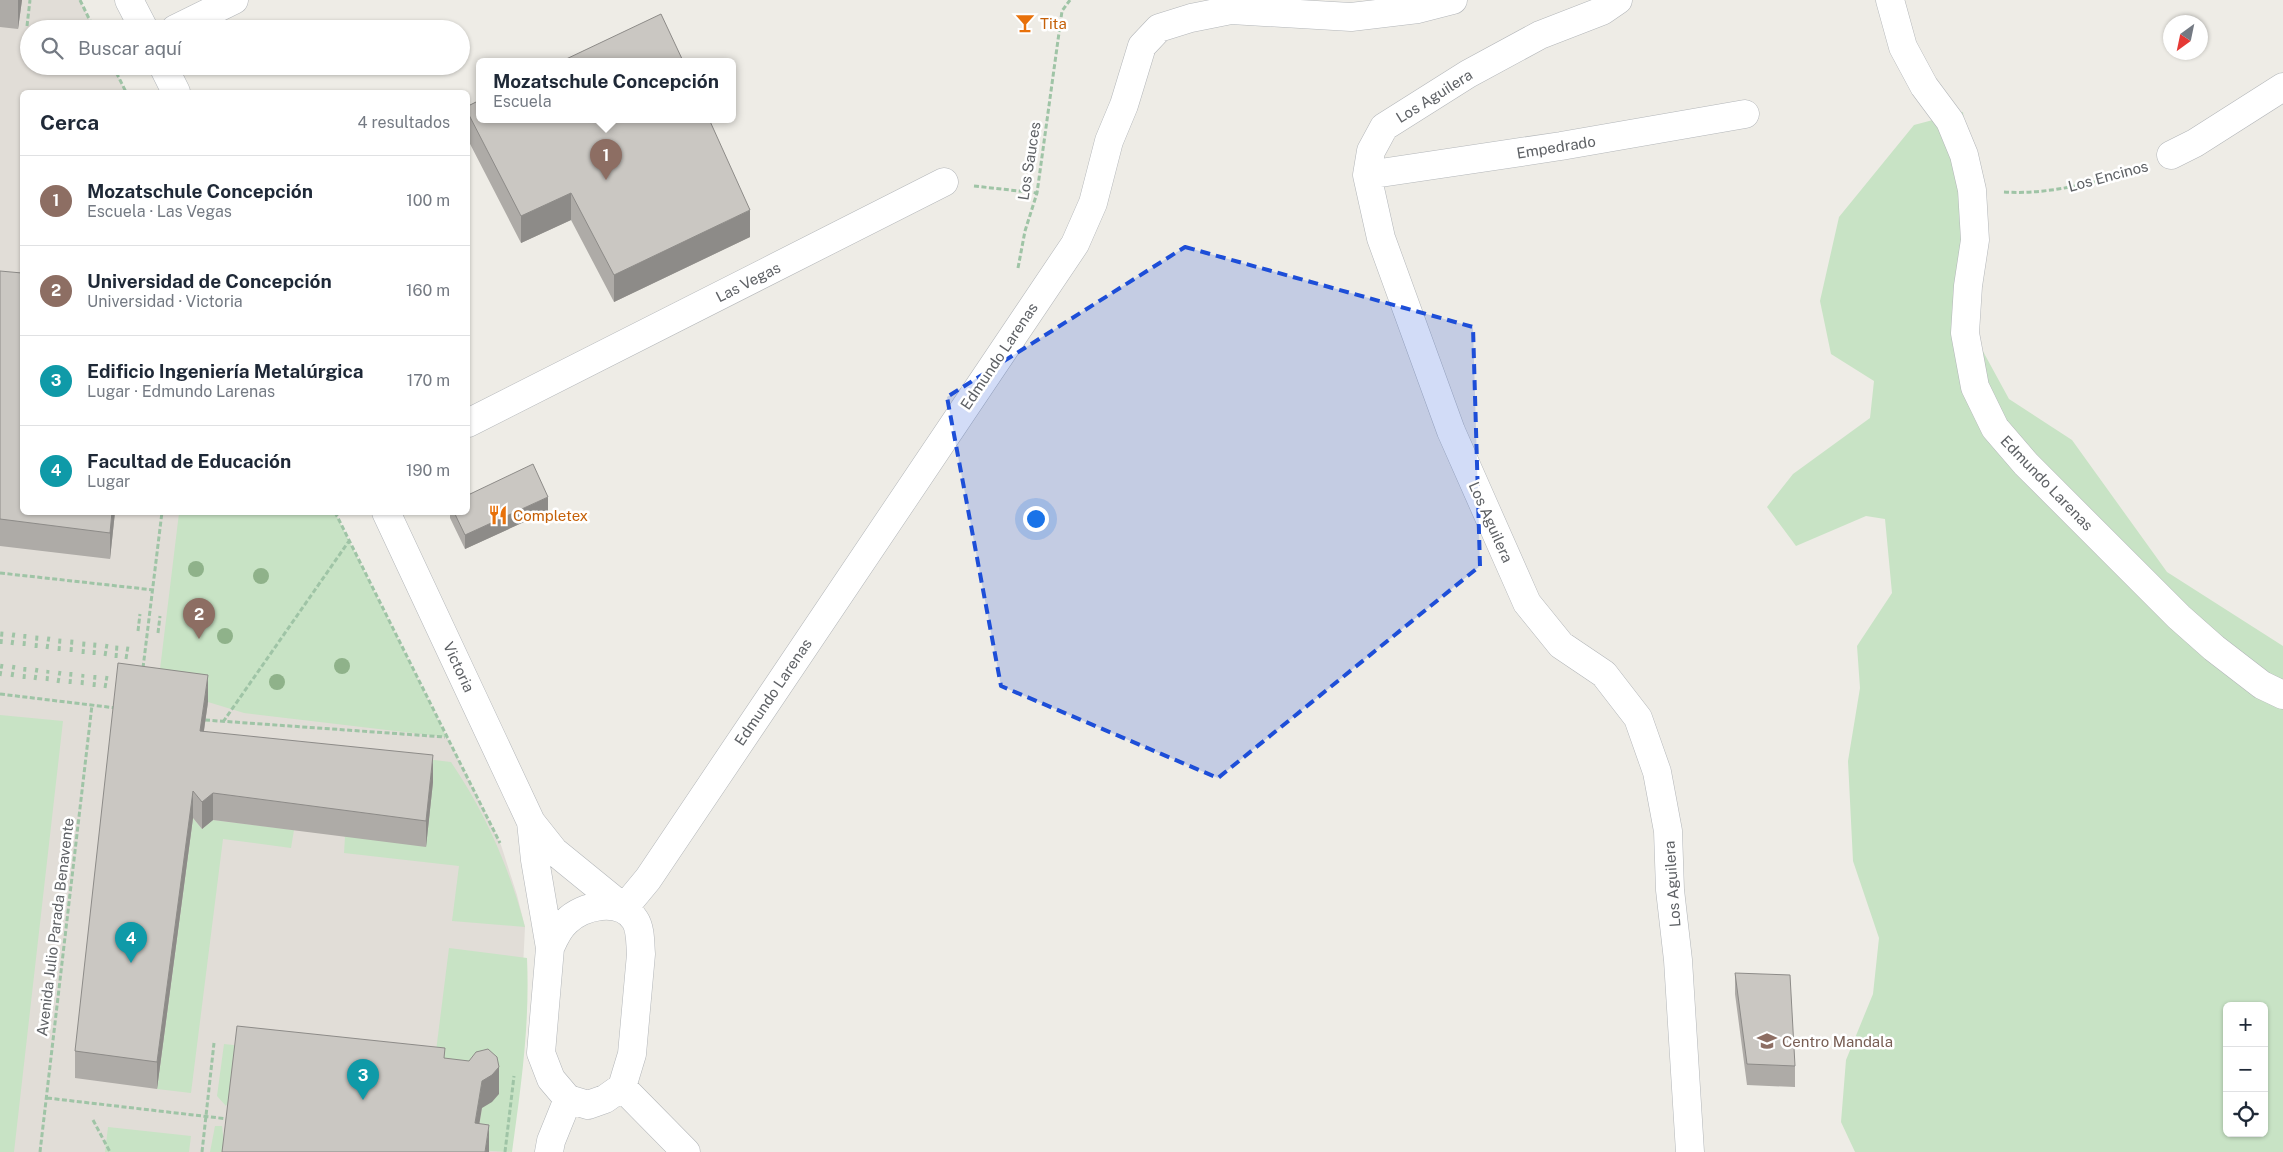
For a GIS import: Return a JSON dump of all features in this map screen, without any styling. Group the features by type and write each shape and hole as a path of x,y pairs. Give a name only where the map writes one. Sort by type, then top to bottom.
{"street":[{"path":"129,0 139,20"},
{"path":"193,20 234,0"},
{"name":"Edmundo Larenas","path":"624,908 648,879 1075,244 1093,203 1109,142 1124,105 1142,46 1159,28 1190,18 1231,10 1351,17 1418,9 1453,0"},
{"name":"Los Aguilera","path":"1618,0 1602,11 1540,35 1476,70 1384,127 1371,151 1367,175 1381,238 1451,431 1527,603 1561,645 1604,674 1638,718 1657,772 1668,831 1670,890 1678,960 1690,1152"},
{"name":"Edmundo Larenas","path":"1890,0 1903,47 1924,86 1950,121 1964,155 1972,190 1975,240 1968,286 1965,333 1975,386 1995,428 2026,464 2179,617 2214,648 2276,689"},
{"path":"168,75 175,90"},
{"path":"2171,155 2195,144 2283,87"},
{"name":"Empedrado","path":"1367,175 1561,146 1745,114"},
{"name":"Las Vegas","path":"470,422 944,182"},
{"name":"Victoria","path":"387,515 531,822 554,851 636,920 641,954 632,1054 622,1087"},
{"name":"Victoria","path":"531,822 535,860 550,948"},
{"path":"624,908 599,906 581,911 567,921 558,932 550,948 541,1053 550,1079 568,1099 588,1105 605,1099 622,1087 686,1152"},
{"path":"549,1152 551,1141 568,1099"}],"path":[{"path":"28,20 30,0"},
{"path":"80,0 90,20"},
{"name":"Los Sauces","path":"1016,277 1037,193 1062,11 1070,0"},
{"path":"118,75 125,90"},
{"name":"Los Encinos","path":"1972,190 2010,192 2056,189 2102,180 2143,169 2171,155"},
{"path":"944,182 1037,193"},
{"path":"143,671 162,515"},
{"path":"336,515 500,845"},
{"path":"223,722 349,541"},
{"path":"0,573 154,590"},
{"path":"138,631 140,614"},
{"path":"158,633 160,616"},
{"path":"0,644 2,631"},
{"path":"12,645 14,632"},
{"path":"24,646 25,634"},
{"path":"36,648 37,635"},
{"path":"47,649 49,636"},
{"path":"59,651 60,638"},
{"path":"71,652 72,639"},
{"path":"83,654 84,641"},
{"path":"94,655 95,642"},
{"path":"105,656 107,644"},
{"path":"116,658 117,644"},
{"path":"126,659 128,646"},
{"path":"0,676 2,664"},
{"path":"12,677 14,665"},
{"path":"24,679 26,667"},
{"path":"35,680 37,668"},
{"path":"47,682 48,670"},
{"path":"58,683 60,671"},
{"path":"70,684 71,672"},
{"path":"82,685 83,674"},
{"path":"94,675 94,687"},
{"path":"105,688 107,676"},
{"path":"0,694 116,708"},
{"name":"Avenida Julio Parada Benavente","path":"40,1152 92,705"},
{"path":"205,720 446,737"},
{"path":"202,1152 214,1043"},
{"path":"505,1152 514,1075"},
{"path":"47,1098 229,1119"},
{"path":"93,1120 110,1152"}],"highlighted area":[{"path":"1185,247 1473,327 1480,566 1218,778 1001,686 947,397"}],"shaded area":[{"path":"0,0 80,0 90,20 20,20 20,75 118,75 125,90 20,90 20,515 336,515 501,845 525,927 520,1027 505,1152 0,1152"}],"green space":[{"path":"1963,112 1976,232 1979,344 2009,399 2072,440 2167,572 2283,646 2283,1152 1855,1152 1841,1122 1846,1060 1873,994 1879,938 1853,861 1848,761 1860,688 1857,646 1892,593 1885,519 1866,516 1796,546 1767,507 1793,474 1870,418 1874,381 1831,354 1820,301 1839,217 1914,125"},
{"path":"179,515 336,515 446,737 244,713 208,702 157,694"},
{"path":"0,715 63,721 14,1152 0,1152"},
{"path":"204,733 451,762 475,801 504,862 525,927 452,921 459,866 344,853 345,837"},
{"path":"193,818 202,829 213,820 294,830 291,848 223,839 191,1093 157,1089"},
{"path":"449,948 527,958 526,1031 512,1152 475,1150 482,1108 231,1097 226,1106 217,1096 224,1044 434,1067"},
{"path":"215,1126 222,1126 225,1152 210,1152"},
{"path":"108,1127 191,1136 189,1152 105,1152"}],"building":[{"path":"661,14 682,58 568,58"},
{"path":"476,102 476,123 711,123 750,210 614,275 571,193 521,216 470,117 470,105"},
{"path":"0,271 20,273 20,515 112,515 110,533 0,519"},
{"path":"533,464 548,497 465,535 455,515 470,515 470,494"},
{"path":"118,663 208,675 200,731 433,755 426,821 213,793 202,802 193,791 157,1062 75,1051"},
{"name":"Centro Mandala","path":"1735,973 1790,975 1795,1066 1747,1064"},
{"path":"237,1026 445,1048 444,1058 469,1061 476,1052 488,1049 497,1057 499,1067 492,1075 482,1081 475,1123 489,1125 485,1152 222,1152"}],"place":[{"name":"Tita","path":"1025,23"},
{"name":"Mozatschule Concepción","path":"606,180"},
{"name":"Completex","path":"498,515"},
{"name":"Universidad de Concepción","path":"199,639"},
{"name":"Facultad de Educación","path":"131,963"},
{"name":"Centro Mandala","path":"1767,1041"},
{"name":"Edificio Ingeniería Metalúrgica","path":"363,1100"}]}
